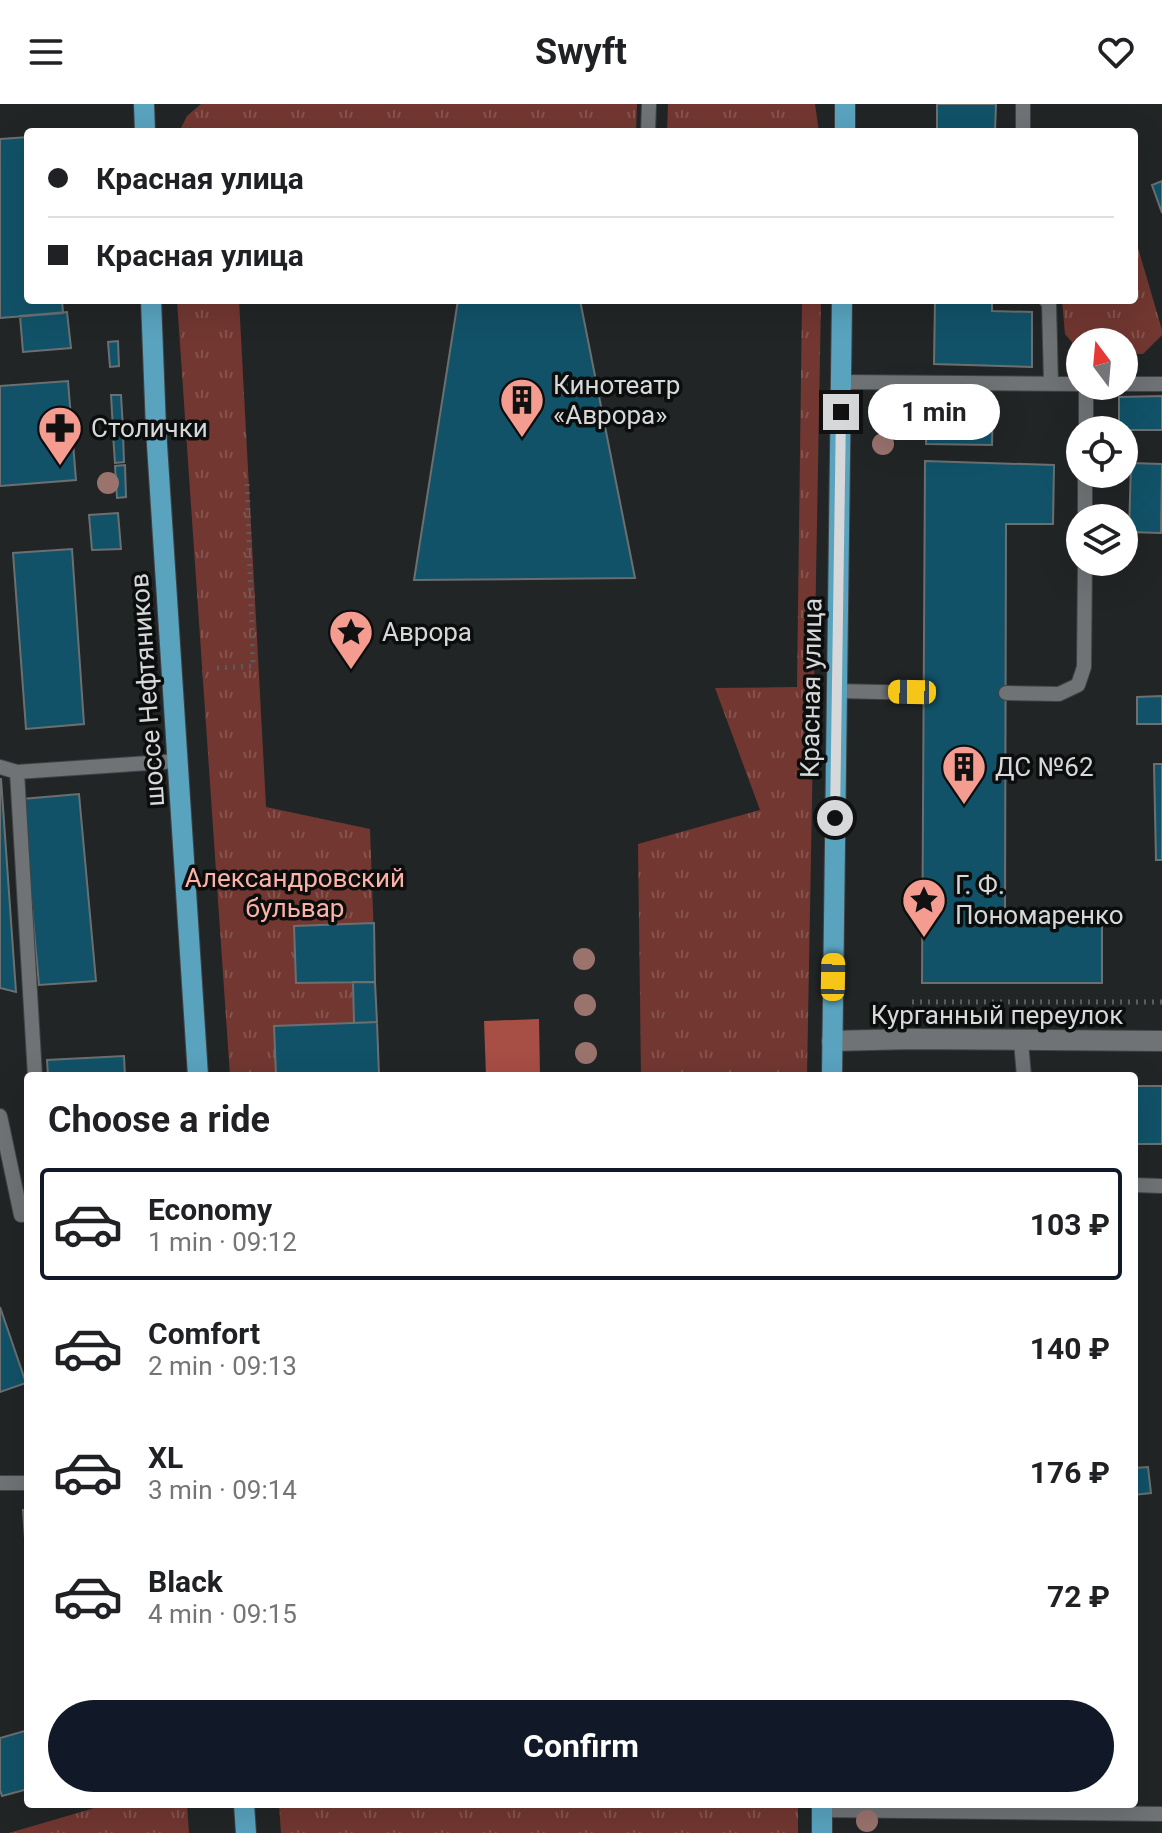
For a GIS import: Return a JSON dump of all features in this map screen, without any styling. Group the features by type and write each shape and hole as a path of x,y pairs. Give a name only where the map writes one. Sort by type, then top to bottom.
{"main road":[{"path":"144,104 145,128"},
{"path":"845,104 845,128"},
{"name":"шоссе Нефтяников","path":"151,304 156,429 198,1072"},
{"name":"Красная улица","path":"832,1072 842,304"},
{"path":"244,1808 246,1833"},
{"path":"822,1808 822,1833"}],"street":[{"name":"Курганный переулок","path":"832,1041 1162,1041"}],"lane":[{"path":"648,128 649,104"},
{"path":"1023,104 1023,128"},
{"path":"1049,304 1051,383"},
{"path":"841,382 1066,384"},
{"path":"1138,384 1162,384"},
{"path":"1006,693 1059,694 1078,685 1084,667 1085,576"},
{"path":"837,691 924,693"},
{"path":"0,767 17,772 178,761"},
{"path":"17,772 35,1072"},
{"path":"1021,1042 1024,1072"},
{"path":"0,1116 21,1215 24,1215"},
{"path":"1138,1185 1162,1186"},
{"path":"0,1483 24,1483"},
{"path":"947,1808 1100,1809 1162,1814"}],"path":[{"path":"217,668 253,666 247,481"},
{"path":"912,1002 1162,1002"}],"green space":[{"path":"201,104 637,104 636,128 181,128 187,116"},
{"path":"668,104 815,104 818,128 667,128"},
{"path":"1138,248 1162,335 1143,354 1138,354 1138,328 1066,328 1066,335 1062,304 1138,304"},
{"name":"Александровский бульвар","path":"177,304 239,304 266,807 370,829 379,1072 230,1072"},
{"path":"802,304 821,304 807,1072 641,1072 638,844 760,810 715,688 797,687"},
{"path":"94,1808 187,1808 189,1833 9,1833"},
{"path":"279,1808 798,1808 798,1833 281,1833"}],"shaded area":[{"path":"539,1019 540,1072 486,1072 484,1021"}],"building":[{"path":"937,104 996,104 995,128 937,128"},
{"path":"24,137 24,304 62,304 63,313 0,318 0,139"},
{"path":"1162,181 1162,213 1152,185"},
{"name":"Кинотеатр «Аврора»","path":"457,304 581,304 635,578 414,580"},
{"path":"935,304 992,304 992,311 1032,312 1032,367 934,364"},
{"path":"67,312 71,348 23,352 20,316"},
{"path":"118,341 119,366 110,367 108,342"},
{"path":"68,381 76,480 0,486 0,386"},
{"path":"111,395 121,395 123,429 113,429"},
{"path":"1162,396 1162,430 1138,430 1138,416 1119,416 1119,400 1138,400 1138,397"},
{"path":"927,399 993,400 992,445 926,444"},
{"path":"123,433 124,462 115,463 113,434"},
{"name":"ДС №62","path":"925,461 1054,465 1053,524 1006,524 1005,919 1102,919 1102,983 922,983"},
{"path":"1138,463 1162,464 1161,533 1138,532 1138,504 1130,504 1130,488 1138,488"},
{"path":"125,465 126,497 117,498 115,466"},
{"path":"118,513 121,549 92,550 89,515"},
{"path":"72,549 84,724 26,729 13,553"},
{"path":"1162,696 1162,724 1137,724 1137,697"},
{"path":"1154,764 1162,764 1162,860 1156,860"},
{"path":"1,779 16,992 0,988"},
{"path":"79,794 96,981 39,985 22,799"},
{"path":"374,923 375,982 296,983 294,926"},
{"path":"353,982 375,982 377,1022 354,1023"},
{"path":"377,1022 379,1072 276,1072 274,1026"},
{"path":"124,1056 125,1072 48,1072 47,1060"},
{"path":"1138,1086 1162,1086 1162,1144 1138,1144"},
{"path":"0,1307 24,1384 0,1392"},
{"path":"1148,1467 1151,1493 1138,1495 1138,1468"},
{"path":"24,1731 24,1790 2,1796 0,1790 0,1738"}],"place":[{"name":"Кинотеатр «Аврора»","path":"522,439"},
{"name":"Столички","path":"60,467"},
{"name":"Аврора","path":"351,671"},
{"name":"ДС №62","path":"964,806"},
{"name":"Г. Ф. Пономаренко","path":"924,939"}],"route":[{"path":"835,818 841,412"}]}
